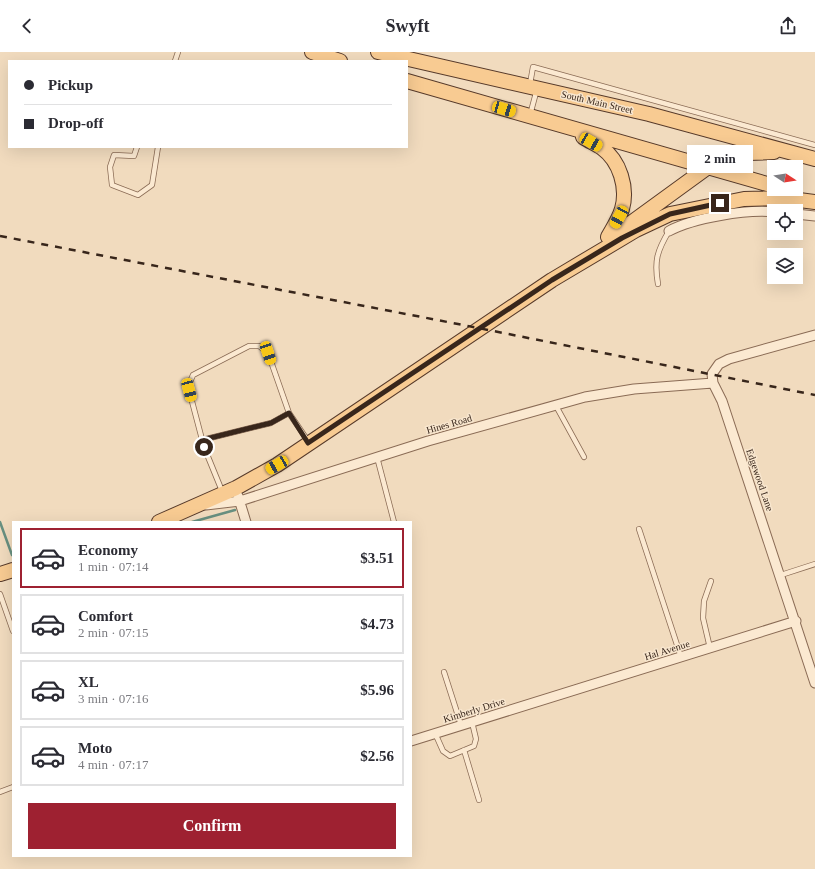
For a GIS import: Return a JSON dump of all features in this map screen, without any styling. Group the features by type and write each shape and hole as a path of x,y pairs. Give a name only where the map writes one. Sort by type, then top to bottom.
{"main road":[{"path":"312,52 337,60"},
{"name":"South Main Street","path":"378,52 656,116 815,159"},
{"path":"408,81 767,184"},
{"path":"565,126 602,148 612,158 623,183 623,203 619,217 606,241"},
{"path":"552,280 573,263 708,168 733,156 748,153 788,152"},
{"path":"803,195 815,198"},
{"path":"161,521 195,507 231,496 552,280 622,238 670,214 744,199 778,198 815,202"},
{"path":"0,574 12,570"}],"street":[{"path":"669,231 680,225 721,216 762,210 767,211"},
{"path":"803,215 815,216"},
{"path":"713,383 712,374 719,364 729,359 815,335"},
{"name":"Hines Road","path":"231,496 377,457 555,404 614,392 713,383"},
{"name":"Edgewood Lane","path":"713,383 722,401 796,621 815,683"},
{"path":"231,496 245,521"},
{"name":"Hal Avenue","path":"544,700 796,621"},
{"name":"Kimberly Drive","path":"412,740 544,700"}],"lane":[{"path":"530,116 533,87 533,67 815,145"},
{"path":"137,148 134,156 114,156 110,167 112,185 138,195 152,185 158,148"},
{"path":"658,284 655,266 660,246 669,231"},
{"path":"231,496 202,440 189,390 193,375 249,346 259,346 268,353 289,413 308,443"},
{"path":"555,404 584,457"},
{"path":"202,440 271,423 289,413"},
{"path":"377,457 394,521"},
{"path":"639,529 681,657"},
{"path":"780,575 815,564"},
{"path":"710,648 703,618 704,601 711,581"},
{"path":"0,594 12,628"},
{"path":"444,672 461,725"},
{"path":"435,733 443,751 450,756 474,746 476,738 472,722"},
{"path":"464,750 479,800"},
{"path":"0,792 12,787"}],"waterway":[{"path":"196,521 235,510"},
{"path":"0,522 12,555"}],"railway":[{"path":"0,236 458,324 815,395"}],"route":[{"path":"204,447 202,440 271,423 289,413 308,443 552,280 622,238 670,214 720,203"}]}
